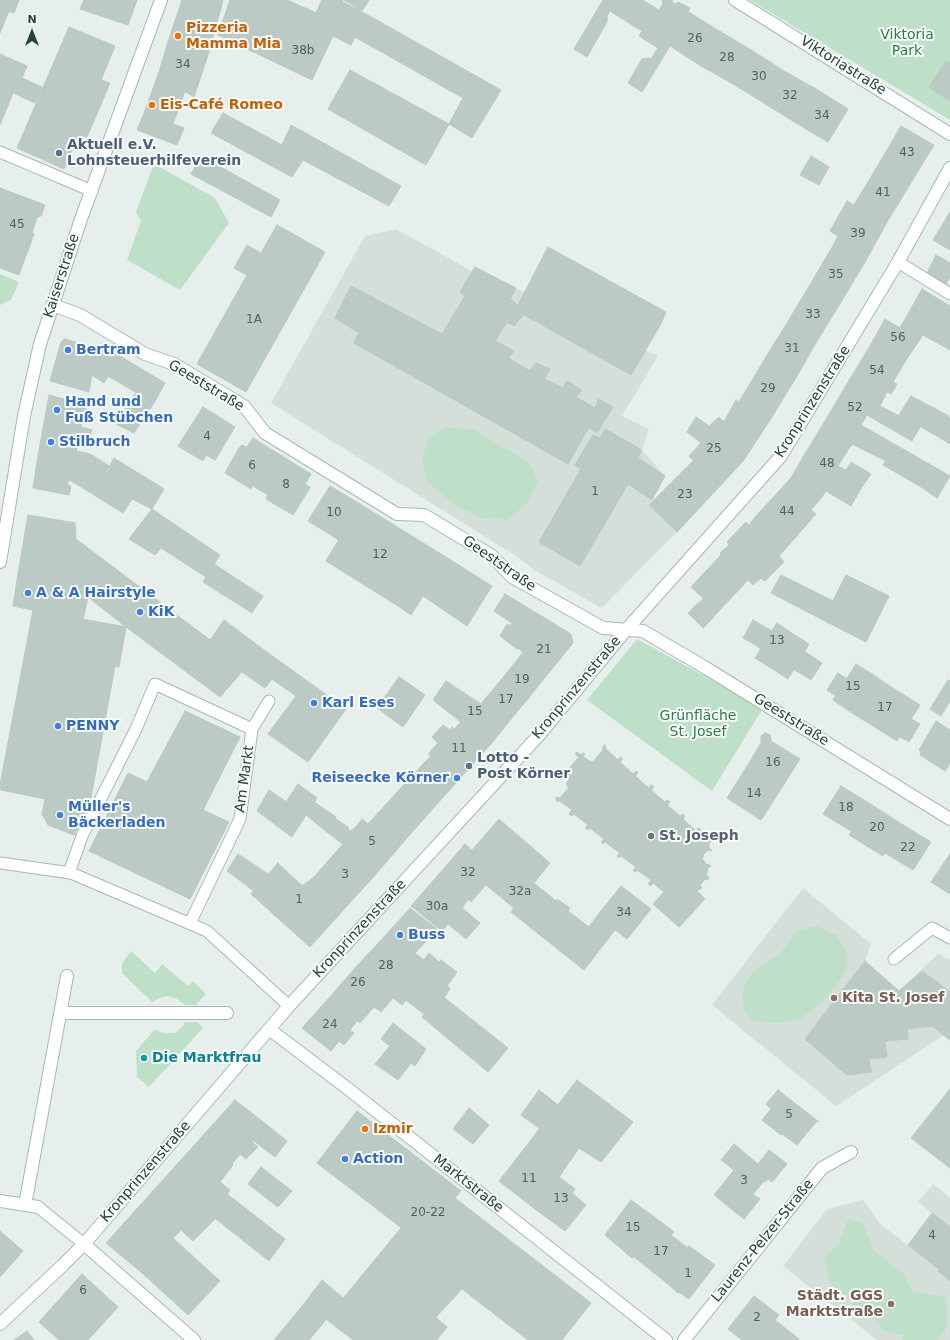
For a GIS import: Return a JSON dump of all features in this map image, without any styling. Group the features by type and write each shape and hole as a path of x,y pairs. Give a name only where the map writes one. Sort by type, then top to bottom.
{"street":[{"name":"Kaiserstraße","path":"0,562 24,416 40,344 92,191 160,0"},
{"name":"Viktoriastraße","path":"735,0 950,134"},
{"name":"Kronprinzenstraße","path":"0,1324 84,1244 289,1006 540,734 626,630 781,456 898,262 950,168"},
{"name":"Geeststraße","path":"53,305 80,315 145,354 174,364 244,406 265,434 397,514 424,515 492,556 512,577 603,628 643,631 706,668 950,819"},
{"path":"25,1205 67,976"},
{"path":"60,1013 227,1013"},
{"name":"Marktstraße","path":"269,1029 666,1340"},
{"name":"Laurenz-Pelzer-Straße","path":"684,1340 822,1168 850,1152"},
{"path":"0,1201 38,1207"},
{"path":"84,1244 194,1340"}],"lane":[{"path":"0,152 92,191"},
{"path":"898,262 950,294"},
{"path":"69,873 82,836 136,729 155,684 252,729"},
{"name":"Am Markt","path":"190,923 240,819 252,729 269,701"},
{"path":"0,863 69,873 207,931 289,1006"},
{"path":"894,959 932,928 950,938"},
{"path":"38,1207 84,1244"}],"shaded area":[{"path":"396,229 472,271 475,267 525,293 658,356 622,416 649,429 642,450 665,476 649,505 677,532 602,608 536,571 516,556 271,403 365,236"},
{"name":"Kita St. Josef","path":"803,888 871,944 865,961 899,991 938,954 950,960 950,1040 943,1036 836,1106 712,1005"},
{"path":"933,1184 950,1198 950,1227 918,1202"},
{"name":"Städt. GGS Marktstraße","path":"863,1200 881,1225 939,1268 950,1254 950,1340 877,1340 783,1266 827,1209"}],"green space":[{"name":"Viktoria Park","path":"750,0 950,0 950,120"},
{"path":"154,164 215,198 229,223 180,290 127,260 141,221 136,212"},
{"path":"0,274 19,282 11,300 0,305"},
{"path":"446,427 472,429 530,463 538,482 528,502 508,520 482,518 458,507 428,483 422,463 428,438"},
{"name":"Grünfläche St. Josef","path":"637,639 763,708 712,791 587,700"},
{"path":"817,926 837,936 847,952 847,968 838,983 825,999 801,1019 777,1023 753,1021 745,1012 742,996 746,981 755,970 780,954 797,930"},
{"path":"131,951 155,973 162,964 188,986 193,981 206,994 196,1005 185,1005 177,999 168,996 152,1002 122,973 122,963"},
{"path":"185,1022 197,1022 203,1028 149,1087 137,1077 136,1051 155,1029 163,1033 175,1033 183,1026"},
{"path":"848,1219 864,1224 874,1251 904,1274 912,1291 945,1297 947,1313 946,1329 937,1340 903,1340 903,1335 883,1331 874,1317 855,1312 852,1300 829,1283 824,1257 839,1244"}],"building":[{"path":"0,0 19,0 14,13 0,8"},
{"path":"84,0 137,0 128,25 80,9"},
{"path":"182,0 223,1 208,55 168,42"},
{"path":"230,0 287,0 335,21 343,2 366,14 351,45 333,36 312,80 218,35"},
{"path":"322,0 343,0 335,21 316,13"},
{"path":"344,0 369,0 362,11"},
{"path":"603,0 642,0 651,5 637,28 610,11 607,16 607,22 587,57 574,49"},
{"path":"662,0 672,0 672,2 676,4 678,2 690,8 688,12 690,13 642,92 628,83 642,59 651,59 658,48 639,36 642,31 637,28 651,5 659,10 663,4"},
{"path":"0,8 9,11 0,33"},
{"path":"690,13 721,32 701,66 670,46"},
{"path":"366,14 501,90 472,138 449,124 463,98 355,37"},
{"path":"69,27 115,46 101,80 110,83 87,137 78,135 64,169 17,148"},
{"path":"721,32 753,51 733,84 701,66"},
{"path":"168,42 208,55 194,97 158,75"},
{"path":"753,51 784,71 764,103 733,84"},
{"path":"0,54 27,66 22,78 42,87 35,103 13,93 0,125"},
{"path":"946,61 950,63 950,101 929,87"},
{"path":"350,70 449,124 426,165 328,109"},
{"path":"784,71 816,89 796,123 764,103"},
{"path":"158,75 185,91 172,127 143,116"},
{"path":"816,89 848,109 828,142 796,123"},
{"path":"223,113 282,145 291,125 401,186 389,206 303,160 292,177 211,133"},
{"path":"143,116 172,127 173,124 184,128 177,145 137,130"},
{"path":"901,126 934,145 912,181 880,162"},
{"path":"201,156 280,200 271,217 191,174"},
{"path":"811,156 829,167 819,185 800,175"},
{"path":"880,162 912,181 886,224 854,205"},
{"path":"0,188 45,205 41,216 37,217 32,233 34,234 19,275 0,268"},
{"path":"847,201 886,224 865,262 834,244 838,236 830,231"},
{"path":"950,212 950,250 933,240"},
{"path":"277,225 325,252 246,392 197,364 247,275 234,268 247,245 261,253"},
{"path":"834,244 865,262 838,307 808,288"},
{"path":"548,247 666,312 661,324 631,375 514,309 518,305"},
{"path":"936,255 950,263 950,277 946,284 927,273"},
{"path":"475,267 516,288 510,299 518,305 514,309 524,314 514,326 507,322 495,341 514,351 508,358 530,371 536,363 550,369 544,379 563,388 567,381 582,390 576,397 595,408 599,399 613,407 597,433 589,427 568,464 354,343 359,333 335,318 351,286 442,334 465,296 460,292"},
{"path":"808,288 838,307 817,341 787,323"},
{"path":"922,289 950,306 950,350 923,335 904,321"},
{"path":"885,319 900,328 904,321 923,335 906,360 873,341"},
{"path":"787,323 817,341 797,376 766,357"},
{"path":"64,339 98,348 100,344 165,383 154,403 108,376 104,383 92,375 89,392 50,381 61,342"},
{"path":"873,341 906,360 893,382 897,384 891,394 887,392 880,406 845,387"},
{"path":"766,357 797,376 770,420 739,402"},
{"path":"845,387 880,406 872,418 867,415 861,425 831,411"},
{"path":"136,392 154,403 134,433 116,424"},
{"path":"49,395 87,405 81,427 92,430 87,446 78,444 76,451 90,454 111,467 102,480 74,463 38,456"},
{"path":"911,396 949,416 937,436 899,415"},
{"path":"736,400 770,420 744,460 709,426 719,417 724,422"},
{"path":"880,406 920,427 912,441 872,418"},
{"path":"203,407 235,427 215,460 206,455 203,461 178,446"},
{"path":"831,411 861,425 896,445 886,461 852,444 846,453 816,436"},
{"path":"696,417 709,426 744,460 720,486 689,456 701,443 687,432"},
{"path":"948,417 950,419 950,444 937,436"},
{"path":"605,429 642,450 638,458 665,476 652,500 628,484 580,566 539,542 581,469 575,465 593,435 600,438"},
{"path":"816,436 846,453 838,466 846,470 851,462 871,474 860,490 803,457"},
{"path":"253,438 282,456 261,491 253,486 251,489 225,473 239,448 242,445 247,447"},
{"path":"896,445 929,464 918,485 883,465"},
{"path":"38,456 74,463 132,499 123,513 70,480 67,484 71,487 69,495 33,488"},
{"path":"282,456 311,474 305,484 310,487 293,515 266,499 268,495 261,491"},
{"path":"803,457 860,490 851,506 826,491 822,497 791,478"},
{"path":"114,458 164,489 152,509 132,499 102,480"},
{"path":"694,460 720,486 677,532 649,505"},
{"path":"929,464 950,476 937,498 918,485"},
{"path":"791,478 822,497 811,510 816,514 788,546 756,516"},
{"path":"330,486 360,504 339,540 308,521"},
{"path":"360,504 433,549 398,606 326,561"},
{"path":"152,509 220,555 206,577 161,548 155,555 129,539"},
{"name":"KiK","path":"28,515 75,523 76,539 245,668 220,697 70,583 18,574"},
{"path":"756,516 788,546 779,556 784,562 765,581 761,578 753,585 720,553 729,545 727,542 746,522 749,525"},
{"path":"433,549 492,586 467,626 423,596 411,615 398,606"},
{"path":"721,555 748,580 733,596 706,571"},
{"path":"214,564 263,596 252,613 203,582"},
{"path":"706,571 733,596 718,612 691,587"},
{"path":"18,574 70,583 88,597 83,620 13,606"},
{"path":"781,575 833,601 823,620 771,593"},
{"path":"846,575 889,596 866,642 823,620"},
{"path":"505,594 543,617 517,649 500,636 507,624 510,626 512,623 494,611"},
{"path":"703,599 718,612 710,621 695,606"},
{"path":"695,606 710,621 703,628 688,613"},
{"name":"PENNY","path":"33,610 126,627 119,667 115,666 90,803 74,835 48,825 42,814 45,799 1,790 0,785"},
{"path":"543,617 571,634 573,643 543,680 517,660 523,652 518,648"},
{"path":"224,620 260,647 245,668 210,640"},
{"path":"753,620 763,626 752,643 743,638"},
{"path":"777,623 793,634 771,668 755,658"},
{"path":"763,626 772,631 761,649 752,643"},
{"path":"793,634 809,644 788,679 771,668"},
{"name":"Karl Eses","path":"260,647 346,709 308,762 268,734 296,696 272,679 265,688 242,672"},
{"path":"805,652 813,657 802,674 794,670"},
{"path":"813,657 822,663 811,680 802,674"},
{"path":"517,660 543,680 527,700 501,680"},
{"path":"856,664 872,674 849,711 833,700"},
{"path":"838,673 847,679 836,696 827,690"},
{"path":"872,674 888,685 865,721 849,711"},
{"path":"399,677 425,695 403,727 377,708"},
{"path":"501,680 527,700 511,719 485,699"},
{"path":"948,680 950,681 950,701 941,716 930,709"},
{"path":"446,681 481,704 485,699 511,719 490,745 433,700"},
{"path":"888,685 904,695 881,731 865,721"},
{"path":"904,695 920,705 897,741 881,731"},
{"path":"185,711 240,737 203,810 229,822 190,899 89,851 128,773 147,782"},
{"path":"911,719 920,724 909,742 900,737"},
{"path":"936,721 950,730 950,763 945,771 920,755 921,752 919,750"},
{"path":"461,722 490,745 454,785 424,763 431,756 428,754 438,743 432,737 443,725 450,730 452,727 454,729"},
{"path":"765,733 770,735 771,741 800,759 781,789 746,768 761,743 761,736"},
{"name":"St. Joseph","path":"605,745 606,749 618,760 620,757 623,759 620,762 633,774 636,771 638,773 635,776 649,788 651,785 654,787 651,790 665,802 667,800 670,802 667,805 680,816 683,814 685,816 683,819 696,831 698,828 701,830 698,833 711,842 709,843 709,848 712,850 708,850 703,855 704,856 702,859 707,865 708,864 711,866 708,868 706,876 709,877 708,880 705,879 700,885 702,888 697,891 705,899 679,927 653,904 664,892 653,883 651,886 648,884 651,880 637,870 635,872 633,870 636,867 621,856 619,858 617,856 620,853 605,842 603,844 601,842 604,839 590,828 588,830 585,828 588,825 574,814 572,816 569,814 572,810 560,801 556,801 556,797 560,798 569,788 567,786 567,782 569,780 565,777 562,780 560,778 563,775 559,772 561,770 565,773 579,757 575,754 577,752 581,755 583,753 585,754 583,756 589,761 593,762 603,750 603,746"},
{"path":"424,763 454,785 406,839 378,813"},
{"path":"746,768 781,789 761,820 727,798"},
{"path":"298,784 317,798 306,815 286,802"},
{"path":"841,786 869,803 851,831 823,814"},
{"path":"269,790 306,815 292,837 257,811"},
{"path":"314,802 336,817 327,832 306,815"},
{"path":"869,803 903,825 883,856 849,835"},
{"path":"378,813 406,839 376,874 343,844 327,832 336,819 348,827 349,831 354,829 362,819 368,824"},
{"path":"499,819 550,863 534,883 556,901 557,899 570,908 568,911 589,927 597,916 615,930 584,970 511,912 514,908 486,885 497,872 472,850"},
{"path":"903,825 931,842 913,870 885,853"},
{"path":"343,844 376,874 347,906 314,877"},
{"path":"465,844 497,872 471,902 439,874"},
{"path":"238,854 268,874 254,891 227,871"},
{"path":"950,854 950,894 931,882"},
{"path":"278,863 302,886 314,877 347,906 310,947 251,894"},
{"path":"439,874 468,900 462,908 480,923 466,939 448,924 442,931 411,906"},
{"path":"621,886 651,909 627,939 597,916"},
{"path":"410,908 437,929 428,939 402,917"},
{"path":"402,917 428,939 415,953 424,960 429,953 439,962 429,974 383,938"},
{"path":"383,938 416,964 400,983 402,986 393,998 355,968"},
{"path":"441,960 457,972 447,986 430,973"},
{"path":"865,961 899,991 922,971 950,992 950,1040 932,1026 907,1029 908,1039 885,1041 887,1057 869,1059 871,1072 847,1075 805,1039"},
{"path":"416,964 450,988 444,998 441,995 424,1014 406,1000 402,1005 393,998 402,986 400,983"},
{"path":"355,968 393,998 381,1012 374,1007 360,1023 329,998"},
{"path":"441,995 508,1048 488,1072 422,1017"},
{"path":"329,998 357,1021 350,1030 354,1033 344,1045 339,1041 331,1051 302,1028"},
{"path":"393,1023 426,1049 415,1066 381,1039"},
{"path":"390,1046 411,1063 398,1080 375,1064"},
{"path":"577,1080 633,1122 601,1162 579,1148 559,1177 524,1149"},
{"path":"950,1089 950,1168 911,1138"},
{"path":"539,1090 558,1105 540,1129 521,1115"},
{"path":"778,1090 819,1122 817,1121 797,1145 762,1120 771,1109 766,1104"},
{"path":"235,1100 267,1125 252,1142 258,1147 246,1159 240,1154 220,1182 230,1190 227,1194 221,1200 214,1195 202,1208 215,1219 193,1241 181,1230 141,1272 106,1243"},
{"path":"469,1108 489,1125 473,1144 453,1129"},
{"path":"357,1111 461,1191 455,1198 591,1303 562,1340 528,1340 409,1248 416,1239 317,1163"},
{"path":"267,1125 287,1141 275,1157 254,1141"},
{"path":"734,1144 758,1164 769,1150 787,1164 772,1182 768,1179 765,1182 764,1181 753,1194 760,1199 744,1219 714,1195 734,1170 721,1160"},
{"path":"524,1149 559,1177 535,1209 499,1181"},
{"path":"261,1167 292,1191 278,1207 248,1184"},
{"path":"559,1177 575,1189 572,1193 586,1205 565,1231 535,1209"},
{"path":"227,1194 285,1239 269,1261 202,1208 214,1195 221,1200"},
{"path":"631,1200 661,1222 632,1258 605,1235"},
{"path":"932,1213 950,1227 950,1254 939,1269 908,1245"},
{"path":"661,1222 674,1232 671,1235 688,1248 663,1280 634,1257"},
{"path":"401,1228 416,1239 409,1248 462,1289 436,1317 405,1291 366,1340 353,1340 326,1319"},
{"path":"0,1231 23,1251 0,1277"},
{"path":"173,1238 220,1281 188,1315 141,1272"},
{"path":"689,1246 715,1265 689,1299 679,1292 678,1293 663,1280"},
{"path":"950,1256 950,1281 938,1271"},
{"path":"82,1274 118,1307 88,1340 59,1340 39,1322"},
{"path":"322,1280 343,1298 321,1326 300,1309"},
{"path":"405,1291 447,1327 437,1340 366,1340"},
{"path":"754,1296 779,1315 760,1340 742,1340 728,1329"},
{"path":"300,1309 321,1326 309,1340 274,1340"},
{"path":"775,1320 799,1339 760,1340"},
{"path":"27,1331 34,1340 14,1340"}],"place":[{"name":"Pizzeria Mamma Mia","path":"178,36"},
{"name":"Eis-Café Romeo","path":"152,105"},
{"name":"Aktuell e.V. Lohnsteuerhilfeverein","path":"59,153"},
{"name":"Bertram","path":"68,350"},
{"name":"Hand und Fuß Stübchen","path":"57,410"},
{"name":"Stilbruch","path":"51,442"},
{"name":"A & A Hairstyle","path":"28,593"},
{"name":"KiK","path":"140,612"},
{"name":"Karl Eses","path":"314,703"},
{"name":"PENNY","path":"58,726"},
{"name":"Lotto - Post Körner","path":"469,766"},
{"name":"Reiseecke Körner","path":"457,778"},
{"name":"Müller's Bäckerladen","path":"60,815"},
{"name":"St. Joseph","path":"651,836"},
{"name":"Buss","path":"400,935"},
{"name":"Kita St. Josef","path":"834,998"},
{"name":"Die Marktfrau","path":"144,1058"},
{"name":"Izmir","path":"365,1129"},
{"name":"Action","path":"345,1159"},
{"name":"Städt. GGS Marktstraße","path":"891,1304"}]}
